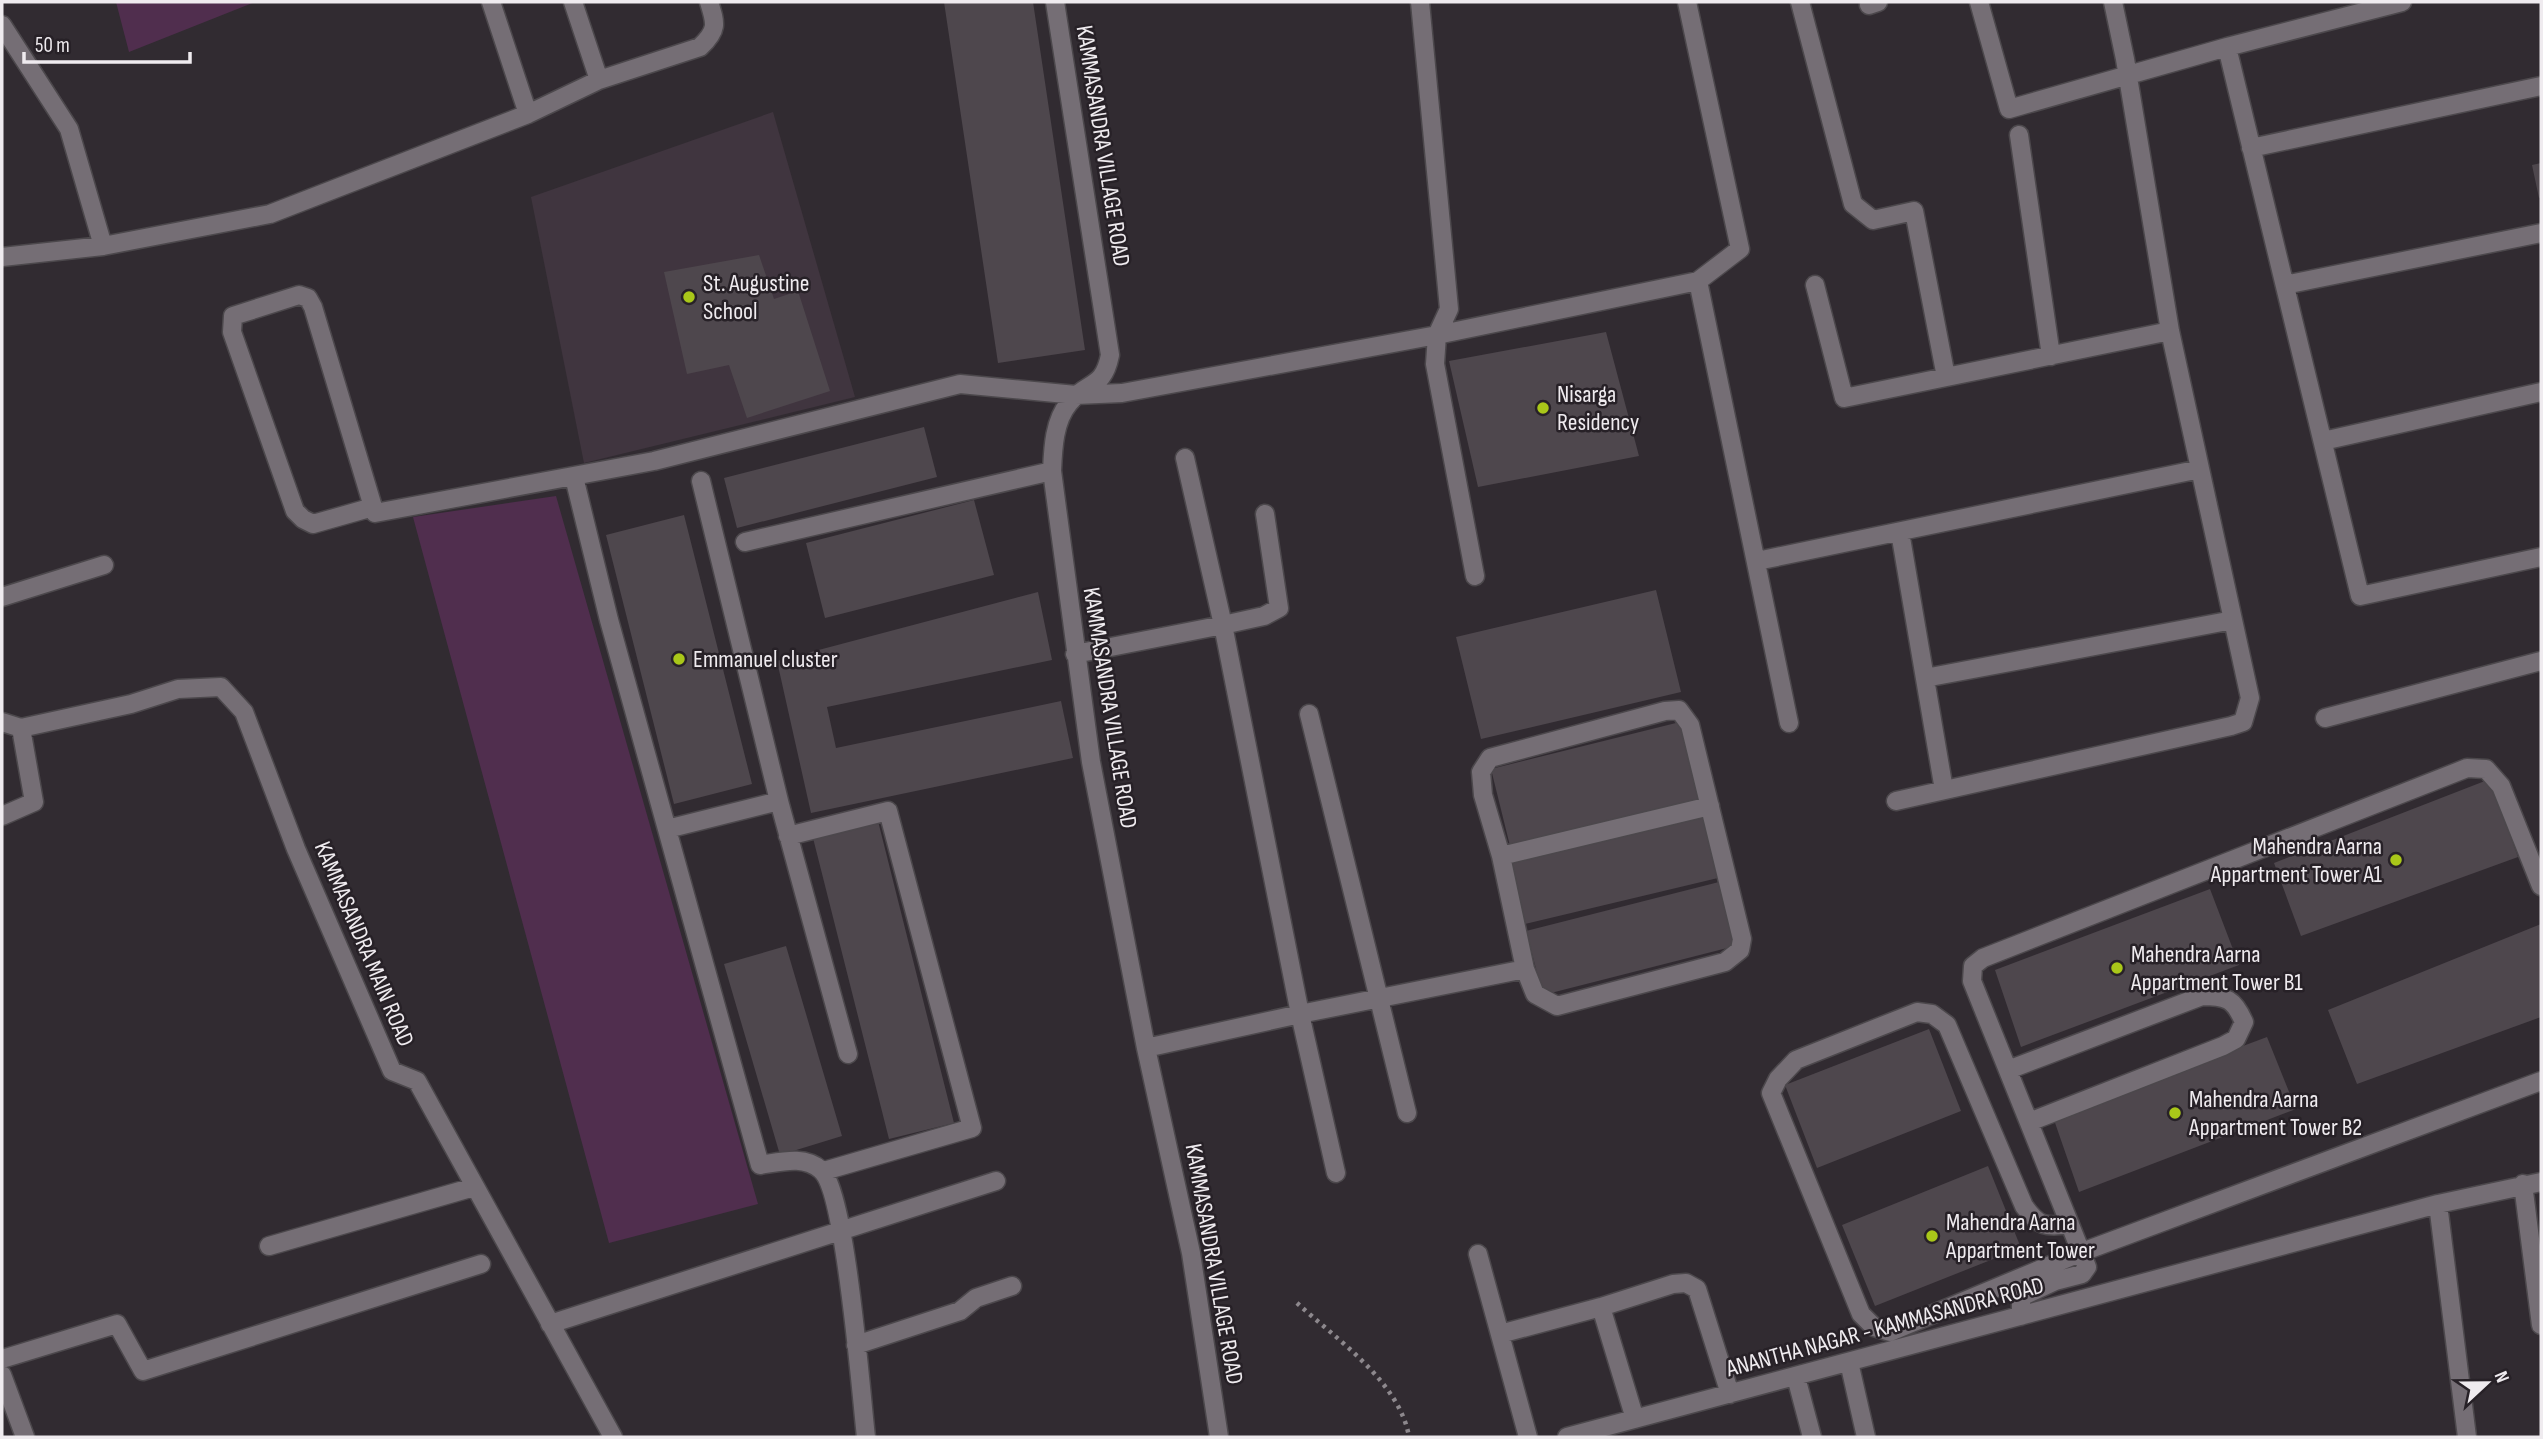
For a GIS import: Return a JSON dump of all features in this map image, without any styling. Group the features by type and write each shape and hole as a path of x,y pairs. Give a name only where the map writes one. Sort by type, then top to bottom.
{"street":[{"path":"491,2 527,114"},
{"path":"573,2 600,80"},
{"path":"2,257 103,246 270,214 527,114 600,80 700,47 712,35 715,22 709,2"},
{"name":"KAMMASANDRA VILLAGE ROAD","path":"1055,2 1110,355 1107,371 1102,379 1068,404 1058,426 1053,447 1052,471 1091,762 1146,1048 1191,1253 1219,1437"},
{"path":"1420,2 1449,309 1437,335 1435,364 1475,576"},
{"path":"373,507 313,524 295,511 232,332 233,316 299,295 308,298 375,513 654,461 960,384 1076,396 1122,393 1437,335 1698,281 1740,249 1687,2"},
{"path":"1800,2 1853,204 1873,220 1914,211 1946,377"},
{"path":"1979,2 2009,109 2227,47 2402,2"},
{"path":"1896,801 2231,726 2243,722 2250,698 2169,331 2128,75 2113,2"},
{"path":"2,25 69,130 103,246"},
{"path":"2227,47 2360,596 2541,558"},
{"path":"2252,148 2541,86"},
{"path":"2019,135 2051,356"},
{"path":"2285,285 2541,233"},
{"path":"1698,281 1789,723"},
{"path":"1815,285 1843,398 2169,331"},
{"path":"2323,441 2541,392"},
{"path":"1185,458 1223,625 1300,1014 1336,1173"},
{"path":"1757,561 2200,469"},
{"path":"745,542 1052,471"},
{"path":"574,477 609,620 760,1165 805,1160 824,1171 843,1229 866,1437"},
{"path":"701,481 779,802 848,1054"},
{"path":"1075,653 1264,616 1279,608 1265,514"},
{"path":"1900,531 1944,790"},
{"path":"2,597 104,565"},
{"path":"1925,678 2233,620"},
{"path":"2325,718 2541,661"},
{"name":"KAMMASANDRA MAIN ROAD","path":"2,722 21,728 131,704 178,689 221,687 244,712 296,849 392,1071 417,1081 613,1437"},
{"path":"1665,710 1679,710 1690,725 1742,939 1740,950 1726,962 1557,1006 1535,994 1525,969 1501,856 1483,795 1481,772 1490,758 1665,710"},
{"path":"1309,713 1407,1112"},
{"path":"2,816 34,803 21,728"},
{"path":"2021,1316 2021,1297 2056,1281 2082,1274 2087,1267 1972,981 1973,967 1983,958 2467,768 2486,769 2501,786 2541,886"},
{"path":"667,829 779,802"},
{"path":"1501,856 1710,806"},
{"path":"788,836 888,811 972,1128 824,1171"},
{"path":"1146,1048 1525,969"},
{"path":"2008,1070 2202,996 2221,996 2237,1006 2244,1022 2236,1039 2223,1046 2029,1122"},
{"path":"2070,1224 2052,1226 2035,1221 2024,1206 1947,1025 1931,1014 1917,1012 1796,1060 1778,1079 1771,1093 1861,1314 1874,1327 1890,1332 2082,1252 2541,1081"},
{"path":"550,1324 996,1181"},
{"path":"2532,1183 2541,1325"},
{"name":"ANANTHA NAGAR - KAMMASANDRA ROAD","path":"1567,1437 2438,1204 2532,1183"},
{"path":"269,1246 474,1187"},
{"path":"2438,1204 2467,1437"},
{"path":"1478,1254 1528,1437"},
{"path":"2,1359 117,1324 143,1371 481,1264"},
{"path":"1500,1335 1673,1284 1686,1283 1697,1289 1730,1394"},
{"path":"856,1345 960,1311 976,1298 1012,1286"},
{"path":"1601,1307 1635,1419"},
{"path":"1849,1362 1866,1437"},
{"path":"2,1375 25,1437"},
{"path":"1796,1377 1812,1437"}],"path":[{"path":"1297,1303 1377,1376 1407,1422 1409,1437"}],"shaded area":[{"path":"116,2 255,2 129,52"},
{"name":"St. Augustine School","path":"773,112 855,397 584,463 531,197"},
{"path":"556,496 758,1204 609,1243 413,517"}],"building":[{"path":"944,2 1033,2 1085,350 998,363"},
{"path":"2541,163 2541,197 2539,198 2532,165"},
{"path":"759,255 774,299 798,291 830,391 747,418 729,365 687,374 664,272"},
{"name":"Nisarga Residency","path":"1606,332 1639,456 1478,487 1449,361"},
{"path":"924,427 937,477 737,528 724,478"},
{"path":"974,500 994,575 825,618 806,543"},
{"name":"Emmanuel cluster","path":"684,515 752,784 674,804 606,535"},
{"path":"1656,590 1681,692 1481,739 1456,637"},
{"path":"1038,592 1052,660 827,707 836,748 1061,701 1073,758 811,813 777,661"},
{"path":"1680,722 1700,804 1511,850 1491,769"},
{"name":"Mahendra Aarna Appartment Tower A1","path":"2490,779 2518,857 2301,936 2274,863"},
{"path":"1702,813 1718,878 1525,924 1510,858"},
{"path":"878,821 954,1123 889,1139 813,838"},
{"path":"1719,882 1735,946 1543,995 1526,931"},
{"name":"Mahendra Aarna Appartment Tower B1","path":"2210,889 2239,965 2021,1047 1995,970"},
{"path":"2541,924 2541,1017 2357,1084 2328,1010"},
{"path":"786,946 842,1136 780,1155 724,964"},
{"path":"1929,1029 1961,1111 1817,1168 1785,1085"},
{"name":"Mahendra Aarna Appartment Tower B2","path":"2267,1037 2296,1109 2079,1192 2053,1117"},
{"name":"Mahendra Aarna Appartment Tower","path":"1988,1166 2021,1248 1875,1306 1842,1225"}],"place":[{"name":"St. Augustine School","path":"689,297"},
{"name":"Nisarga Residency","path":"1543,408"},
{"name":"Emmanuel cluster","path":"679,659"},
{"name":"Mahendra Aarna Appartment Tower A1","path":"2396,860"},
{"name":"Mahendra Aarna Appartment Tower B1","path":"2117,968"},
{"name":"Mahendra Aarna Appartment Tower B2","path":"2175,1113"},
{"name":"Mahendra Aarna Appartment Tower","path":"1932,1236"}]}
